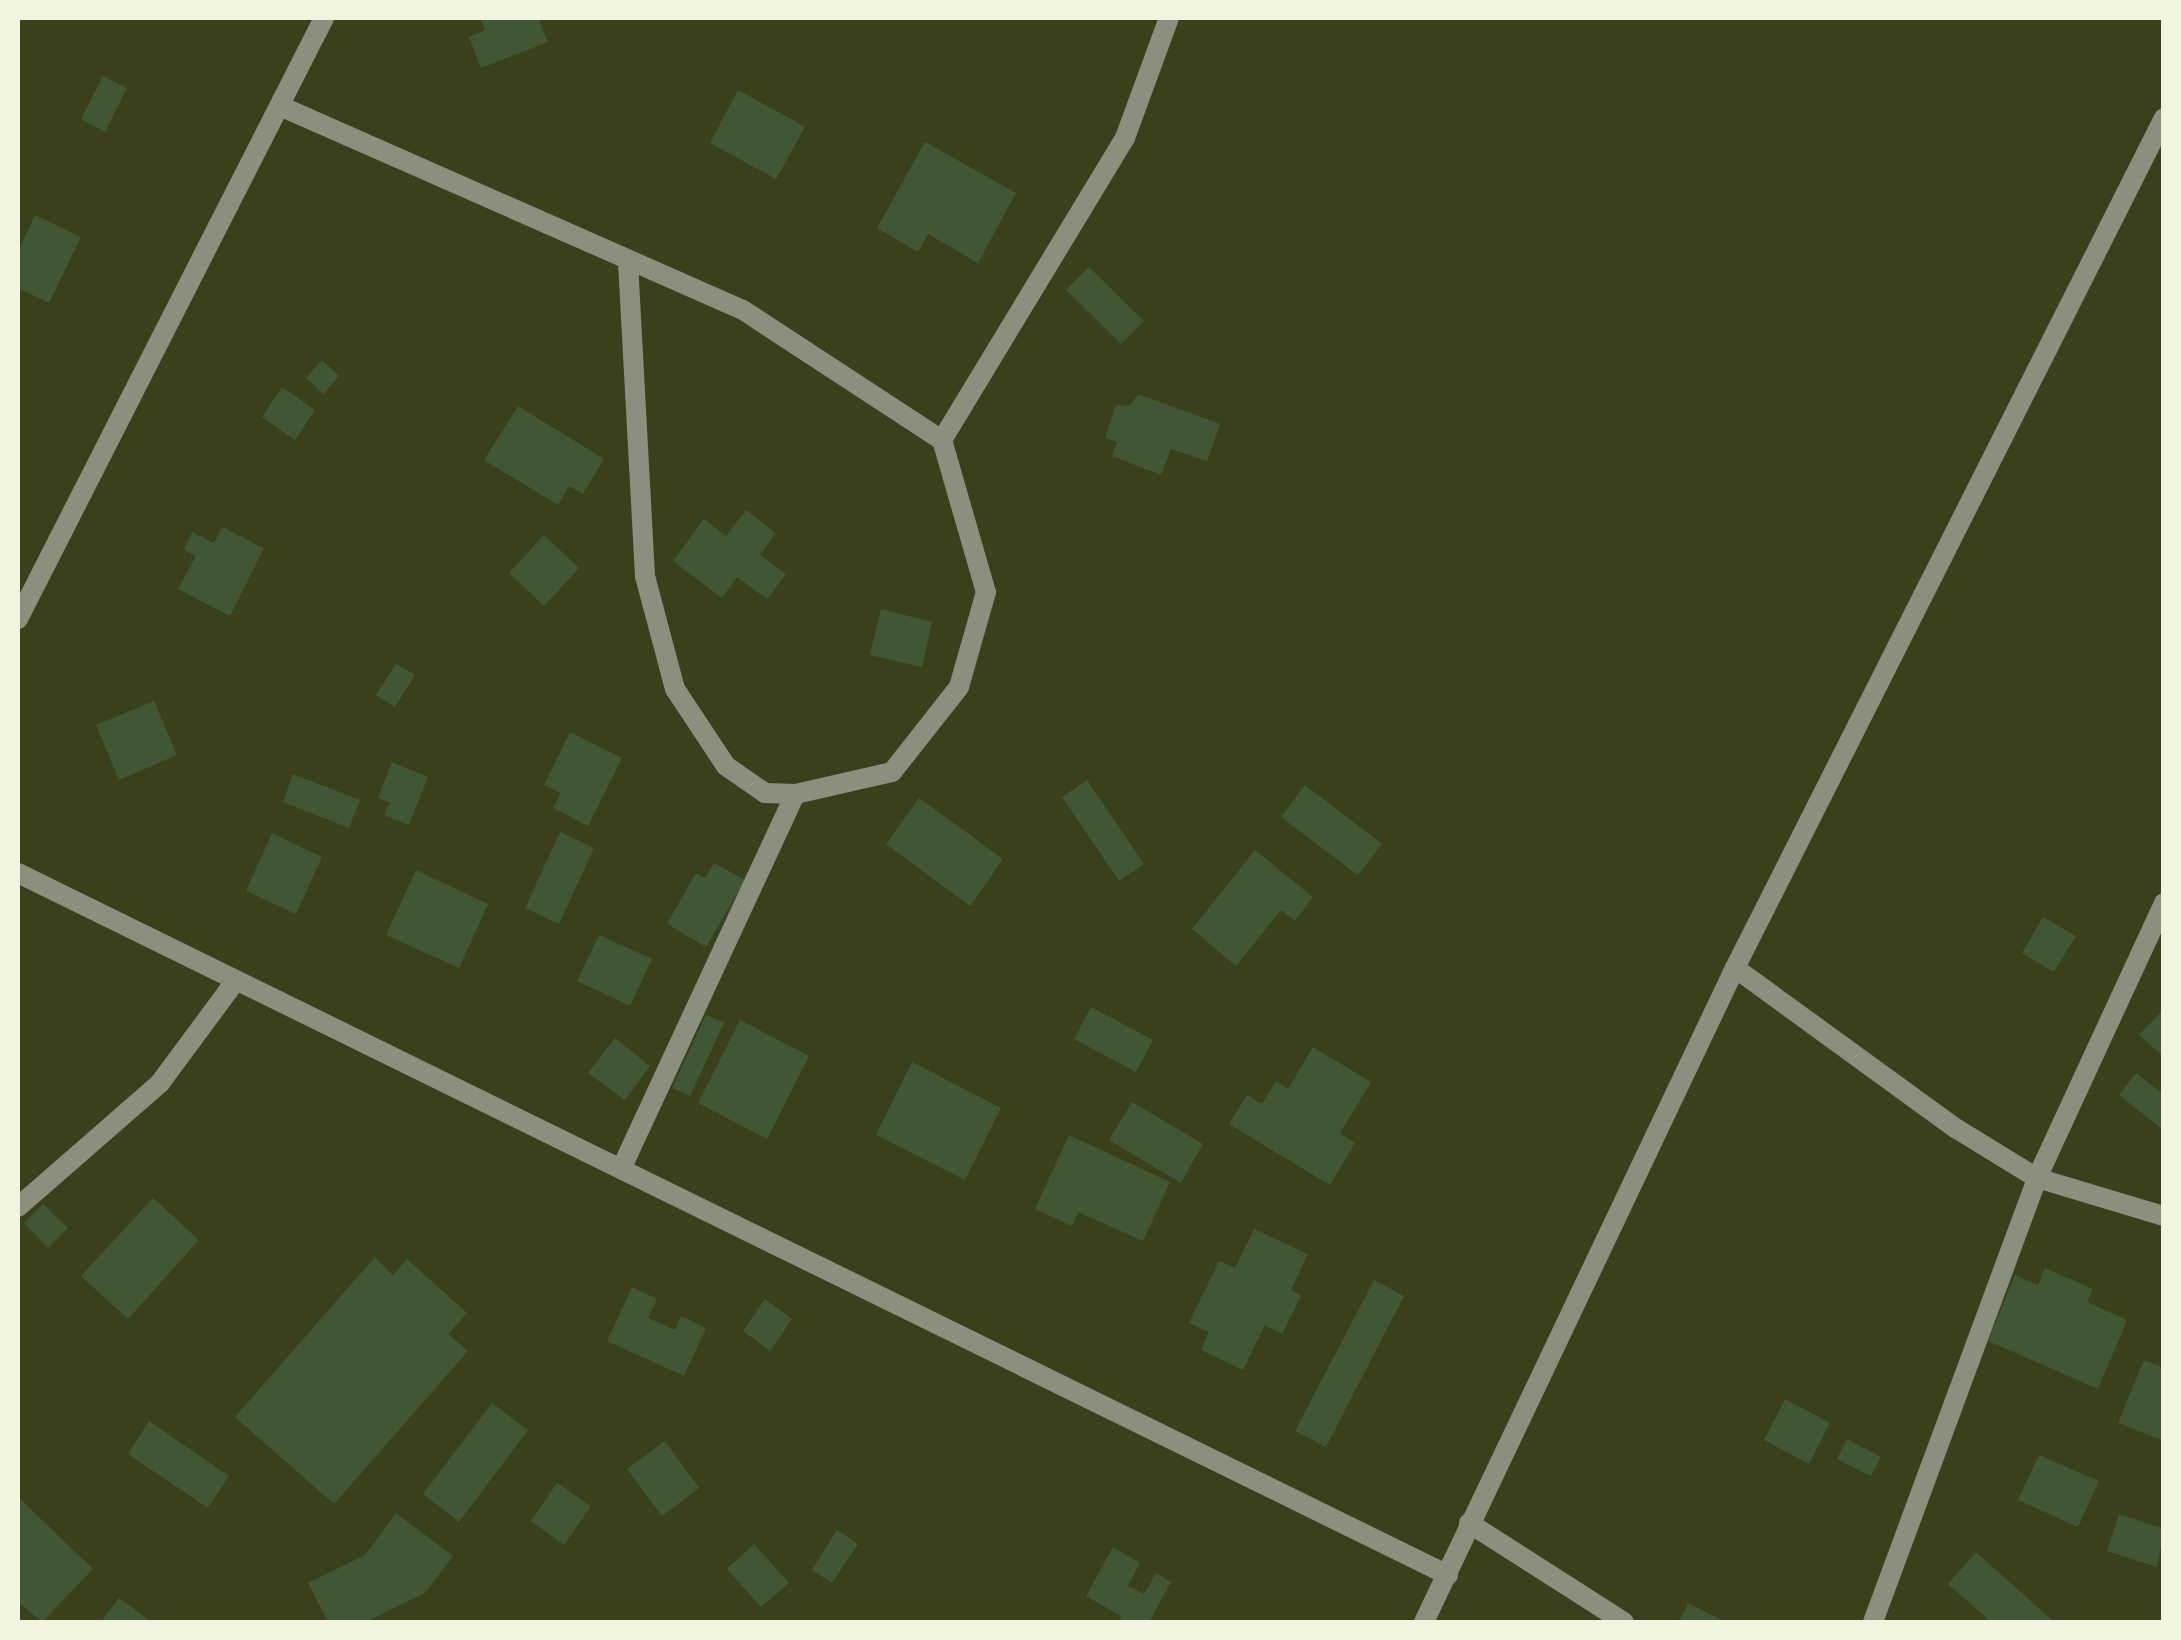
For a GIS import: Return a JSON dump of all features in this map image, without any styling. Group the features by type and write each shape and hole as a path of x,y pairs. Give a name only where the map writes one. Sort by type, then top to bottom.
{"street":[{"path":"18,619 324,18"},
{"path":"942,440 1126,138 1169,18"},
{"path":"280,106 743,310 942,440 986,592 959,687 892,772 795,794 765,793 726,766 675,689 652,621 633,425 628,261"},
{"path":"1424,1622 1735,968 2164,118"},
{"path":"622,1167 795,794"},
{"path":"18,873 234,983 622,1167 1448,1574"},
{"path":"1873,1622 2037,1178 2164,902"},
{"path":"1735,968 1957,1129 2037,1178 2164,1216"},
{"path":"18,1207 160,1083 234,983"},
{"path":"1469,1523 1624,1622"}],"building":[{"path":"480,18 538,18 548,42 481,68 469,37 485,30"},
{"path":"103,76 127,88 105,132 81,119"},
{"path":"738,90 805,127 776,179 710,143"},
{"path":"925,142 1016,193 978,263 928,234 918,252 877,228"},
{"path":"35,215 81,237 49,303 18,288 18,252"},
{"path":"1089,267 1144,321 1121,344 1066,290"},
{"path":"322,360 339,376 323,394 306,378"},
{"path":"282,387 315,410 295,440 262,417"},
{"path":"1138,394 1220,424 1207,461 1171,449 1161,475 1112,456 1117,442 1105,438 1116,405 1130,406"},
{"path":"518,406 604,459 583,494 569,486 558,505 484,460"},
{"path":"746,510 776,533 760,555 786,574 767,599 737,577 722,598 673,561 704,519 726,536"},
{"path":"222,527 264,548 230,616 178,589 196,556 184,550 192,532 214,543"},
{"path":"544,535 579,568 544,606 509,573"},
{"path":"881,609 932,622 922,667 870,655"},
{"path":"396,664 415,675 395,707 376,695"},
{"path":"154,701 177,755 119,780 96,725"},
{"path":"570,732 622,758 588,826 553,808 561,793 544,785"},
{"path":"392,762 428,777 409,825 384,815 390,803 378,798"},
{"path":"293,774 360,800 349,828 283,802"},
{"path":"1087,780 1144,864 1119,881 1062,797"},
{"path":"1305,785 1382,844 1358,875 1281,817"},
{"path":"919,798 1003,859 970,906 886,844"},
{"path":"560,832 594,848 559,924 525,908"},
{"path":"272,833 322,857 296,914 246,891"},
{"path":"1255,850 1313,897 1295,921 1281,910 1236,966 1192,929"},
{"path":"714,863 745,880 706,947 667,924 696,873 705,878"},
{"path":"416,870 488,904 459,968 386,935"},
{"path":"2043,917 2076,936 2054,972 2022,953"},
{"path":"599,935 652,959 630,1006 577,981"},
{"path":"1091,1007 1153,1040 1136,1072 1074,1039"},
{"path":"2164,1009 2164,1057 2139,1035"},
{"path":"706,1015 724,1023 690,1096 672,1088"},
{"path":"740,1020 809,1056 767,1139 698,1103"},
{"path":"615,1038 650,1066 625,1100 588,1073"},
{"path":"1313,1047 1371,1082 1340,1133 1355,1143 1330,1185 1229,1124 1247,1095 1262,1104 1276,1081 1288,1089"},
{"path":"912,1062 1001,1108 965,1180 876,1135"},
{"path":"2136,1073 2164,1095 2164,1131 2119,1095"},
{"path":"1132,1102 1203,1144 1181,1183 1109,1140"},
{"path":"1069,1135 1170,1182 1143,1241 1078,1212 1072,1226 1035,1209"},
{"path":"153,1198 199,1240 128,1319 81,1276"},
{"path":"43,1204 68,1228 48,1248 24,1223"},
{"path":"1254,1229 1308,1254 1291,1290 1301,1296 1282,1334 1265,1325 1243,1370 1201,1350 1209,1332 1189,1323 1219,1261 1235,1268"},
{"path":"375,1257 393,1275 407,1259 467,1313 448,1334 468,1351 334,1504 235,1417"},
{"path":"2045,1268 2093,1289 2087,1302 2127,1320 2098,1389 1988,1341 2015,1275 2038,1285"},
{"path":"1374,1280 1404,1296 1326,1447 1295,1431"},
{"path":"632,1287 657,1299 648,1318 675,1330 681,1316 706,1328 684,1376 607,1341"},
{"path":"765,1299 792,1319 770,1351 743,1331"},
{"path":"2144,1360 2164,1368 2164,1441 2118,1423"},
{"path":"1785,1399 1830,1423 1809,1464 1764,1440"},
{"path":"492,1403 528,1430 459,1522 423,1494"},
{"path":"149,1421 229,1476 208,1508 128,1454"},
{"path":"1847,1439 1881,1457 1871,1476 1837,1459"},
{"path":"665,1441 699,1488 662,1516 627,1469"},
{"path":"2039,1455 2099,1481 2078,1527 2018,1500"},
{"path":"557,1483 591,1506 564,1545 531,1521"},
{"path":"18,1497 93,1569 42,1622 18,1602"},
{"path":"396,1513 453,1556 425,1593 365,1622 328,1622 308,1583 365,1555"},
{"path":"2119,1514 2164,1529 2157,1567 2107,1551"},
{"path":"837,1530 858,1544 832,1583 812,1570"},
{"path":"754,1544 789,1583 761,1607 727,1569"},
{"path":"1113,1547 1140,1563 1128,1586 1144,1594 1156,1573 1171,1582 1149,1622 1120,1622 1121,1616 1086,1596"},
{"path":"1976,1552 2054,1622 1991,1622 1948,1584"},
{"path":"119,1598 152,1622 101,1622"},
{"path":"1688,1603 1725,1622 1679,1622"}]}
